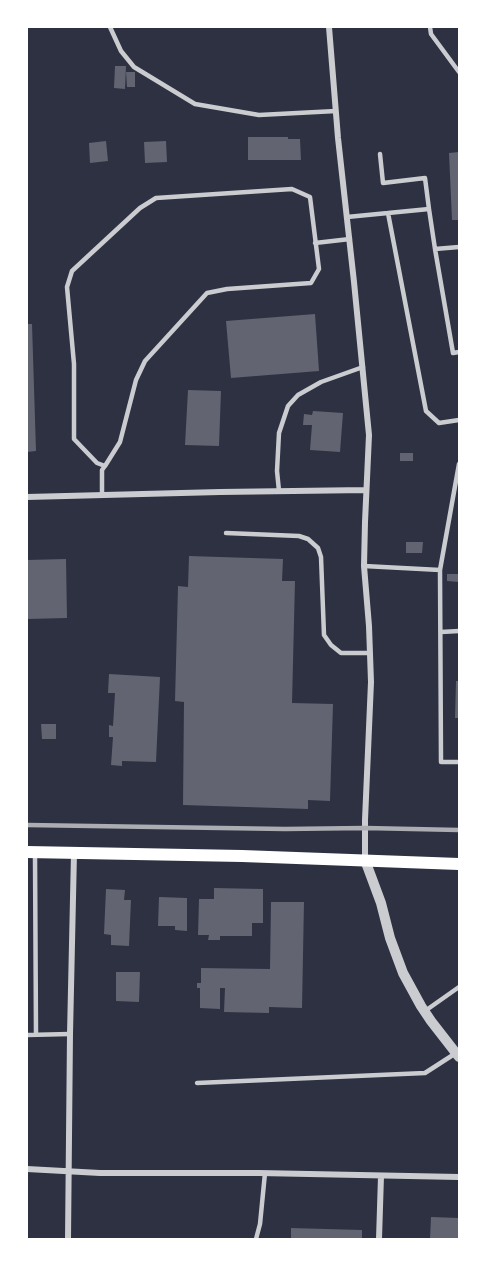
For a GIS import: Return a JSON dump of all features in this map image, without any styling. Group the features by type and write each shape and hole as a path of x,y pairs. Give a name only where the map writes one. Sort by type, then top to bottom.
{"main road":[{"path":"31,852 242,856 459,864"}],"street":[{"path":"329,27 369,435 364,566 371,682 365,820 366,860 403,973 424,1011 457,1055"},
{"path":"27,497 366,490"},
{"path":"68,1239 74,852"},
{"path":"27,1169 100,1173 265,1173 459,1177"},
{"path":"379,1239 381,1176"}],"lane":[{"path":"110,27 121,51 134,67 195,104 259,116 336,111"},
{"path":"430,27 431,34 459,72"},
{"path":"380,154 383,183 425,178 453,353 459,352"},
{"path":"102,495 102,470 105,466 120,442 136,380 144,361 207,293 311,282 319,269 310,197 292,189 156,198 140,208 72,271 67,287 74,364 74,440 97,463 105,466"},
{"path":"347,217 429,209"},
{"path":"388,213 426,411 440,423 459,420"},
{"path":"315,243 350,239"},
{"path":"435,249 459,247"},
{"path":"279,491 277,471 279,433 288,406 298,395 321,382 363,367"},
{"path":"459,464 440,570 441,762 459,762"},
{"path":"226,533 299,536 308,539 318,548 321,558 324,634 331,645 341,653 370,653"},
{"path":"364,566 440,570"},
{"path":"441,632 459,631"},
{"path":"31,852 36,1035"},
{"path":"424,1011 459,987"},
{"path":"27,1035 70,1034"},
{"path":"198,1083 425,1073 457,1055"},
{"path":"256,1239 260,1224 265,1173"}],"building":[{"path":"115,66 126,66 125,89 114,88"},
{"path":"126,72 135,72 135,87 127,87"},
{"path":"248,137 300,139 301,160 248,160"},
{"path":"106,141 108,161 90,163 89,143"},
{"path":"166,141 167,162 145,163 144,142"},
{"path":"459,152 459,220 452,220 449,153"},
{"path":"315,314 319,371 231,378 226,321"},
{"path":"27,324 32,324 36,451 27,452"},
{"path":"188,390 221,391 219,446 185,445"},
{"path":"313,411 343,413 340,452 310,450 312,425 303,425 304,414 312,415"},
{"path":"400,453 413,453 413,461 400,461"},
{"path":"406,542 423,542 422,553 406,553"},
{"path":"189,556 283,559 282,581 295,581 292,703 333,704 330,801 308,800 308,809 183,805 184,702 175,701 178,586 188,587"},
{"path":"66,559 67,618 27,619 27,560"},
{"path":"447,574 459,574 459,582 447,581"},
{"path":"109,674 160,677 156,762 122,761 122,766 111,765 113,737 109,737 109,725 113,726 115,693 108,693"},
{"path":"456,681 459,681 459,718 455,718"},
{"path":"41,724 56,724 56,739 42,739"},
{"path":"214,888 263,889 263,923 252,923 252,936 220,936 220,940 208,940 209,935 198,935 199,899 214,899"},
{"path":"106,889 125,890 124,900 131,900 129,946 111,945 111,935 104,934"},
{"path":"159,897 187,898 187,931 175,930 175,926 158,926"},
{"path":"271,902 304,902 302,1008 269,1007 269,1013 224,1012 225,988 220,988 220,1009 200,1008 200,988 197,988 197,983 201,983 201,968 270,969"},
{"path":"116,972 140,972 139,1002 116,1001"},
{"path":"431,1217 459,1218 459,1239 430,1239"},
{"path":"291,1228 362,1230 362,1239 291,1239"}],"railway":[{"path":"27,825 459,830"}]}
